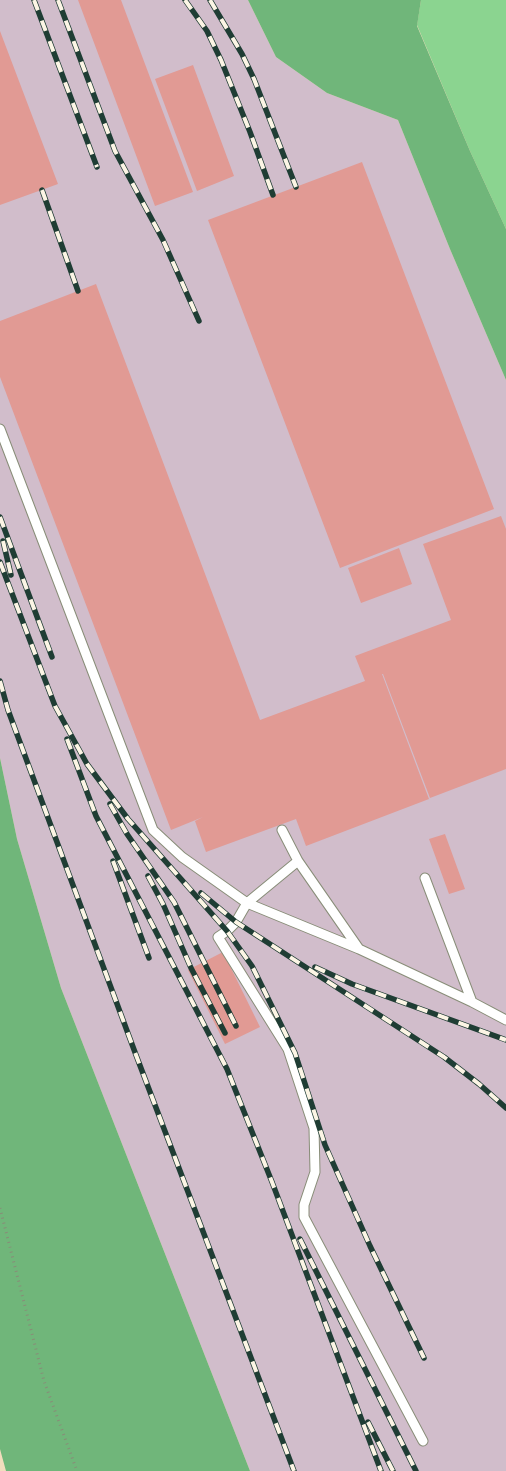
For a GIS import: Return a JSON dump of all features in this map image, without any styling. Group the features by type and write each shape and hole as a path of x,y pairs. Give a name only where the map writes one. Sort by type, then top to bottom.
{"lane":[{"path":"0,429 153,830 182,858 247,903 359,950 472,1002 506,1020"},
{"path":"282,830 298,861 359,950"},
{"path":"298,861 247,903 236,922 218,937 288,1049 314,1128 315,1172 304,1205 304,1217 423,1441"},
{"path":"425,878 472,1002"}],"path":[{"path":"0,1208 44,1380 78,1471"}],"shaded area":[{"path":"0,0 248,0 276,57 327,93 398,120 506,380 506,1471 250,1471 61,988 17,839 0,758"}],"green space":[{"path":"248,0 421,0 417,26 470,151 506,229 506,380 398,120 327,93 276,57"},
{"path":"421,0 506,0 506,229 470,151 417,25"},
{"path":"0,758 17,839 61,988 250,1471 6,1471 0,1449"}],"building":[{"path":"78,0 121,0 193,192 155,206"},
{"path":"0,31 58,184 0,205"},
{"path":"193,65 234,176 197,191 155,79"},
{"path":"362,162 494,509 340,568 208,220"},
{"path":"96,284 260,720 365,681 355,656 451,620 423,544 501,516 506,529 506,769 430,798 382,674 429,799 306,846 296,819 206,852 195,821 203,817 171,830 0,377 0,321"},
{"path":"399,548 412,584 361,603 348,568"},
{"path":"445,834 465,889 449,894 429,839"},
{"path":"223,952 260,1027 225,1044 188,970"}],"railway":[{"path":"34,0 97,167"},
{"path":"58,0 115,151 163,240 199,321"},
{"path":"185,0 207,31 221,60 273,195"},
{"path":"210,0 242,54 254,79 296,187"},
{"path":"42,190 78,291"},
{"path":"0,517 52,657"},
{"path":"3,541 11,575"},
{"path":"0,562 55,706 87,764 128,819 227,931 252,966 295,1053 325,1145 370,1246 424,1358"},
{"path":"0,681 8,710 136,1055 294,1471"},
{"path":"67,739 96,816 227,1069 272,1182 381,1471"},
{"path":"110,804 127,834 174,902 236,1026"},
{"path":"113,861 149,958"},
{"path":"148,876 163,904 191,968 225,1033"},
{"path":"201,893 236,922 444,1057 506,1108"},
{"path":"315,967 352,984 506,1040"},
{"path":"300,1239 416,1471"},
{"path":"368,1422 393,1471"}]}
